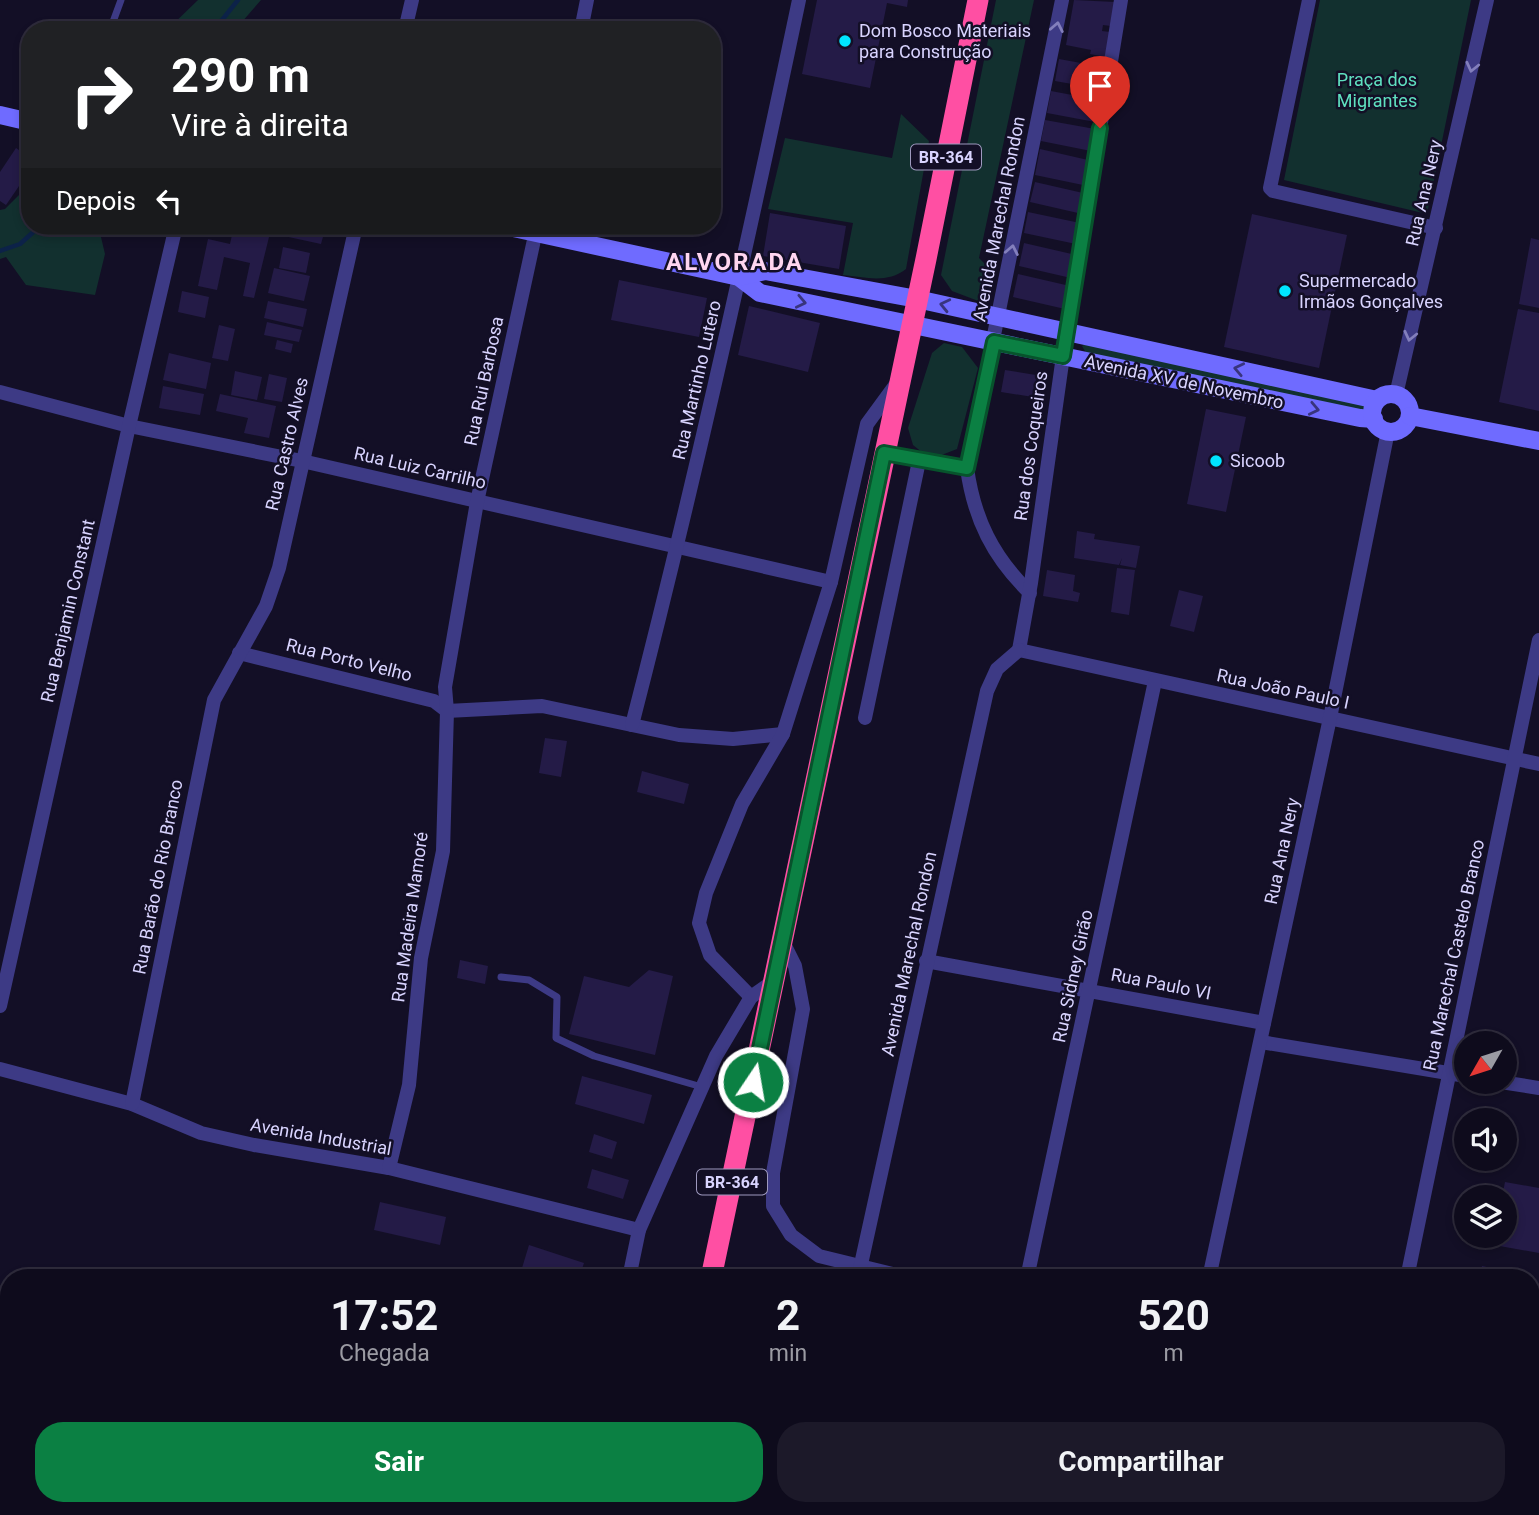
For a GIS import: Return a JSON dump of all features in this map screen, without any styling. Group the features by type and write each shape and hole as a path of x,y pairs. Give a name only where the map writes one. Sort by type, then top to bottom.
{"highway":[{"name":"BR-364","path":"713,1269 978,0"}],"street":[{"path":"407,21 412,0"},
{"path":"582,21 587,0"},
{"name":"Rua Martinho Lutero","path":"632,725 678,545 799,0"},
{"name":"Avenida Marechal Rondon","path":"1030,593 991,549 976,516 967,468 1062,0"},
{"name":"Rua dos Coqueiros","path":"1019,650 1030,593 1063,356 1121,0"},
{"path":"1310,0 1270,188 1273,191 1436,228"},
{"name":"Rua Ana Nery","path":"1396,395 1487,0"},
{"path":"0,115 21,120"},
{"name":"Rua Benjamin Constant","path":"0,1006 174,235"},
{"name":"Rua Castro Alves","path":"236,657 266,606 279,568 354,235"},
{"name":"Rua Rui Barbosa","path":"447,710 445,687 477,502 535,235"},
{"path":"561,235 739,277"},
{"name":"Avenida XV de Novembro","path":"739,277 765,271 917,299 1377,400"},
{"name":"Avenida XV de Novembro","path":"739,277 760,293 1374,419"},
{"path":"751,997 710,955 699,923 706,892 742,804 783,734 831,582 867,424 900,379"},
{"name":"Rua Luiz Carrilho","path":"0,392 129,426 302,461 831,582"},
{"path":"1386,395 1396,395 1405,400 1410,416 1404,426 1388,431 1379,427 1374,419 1373,409 1377,400 1386,395"},
{"path":"1410,416 1539,441"},
{"name":"Rua Ana Nery","path":"1211,1269 1330,718 1388,431"},
{"path":"884,453 967,468"},
{"path":"865,718 919,461"},
{"name":"Rua Marechal Castelo Branco","path":"1409,1269 1539,640"},
{"name":"Avenida Marechal Rondon","path":"860,1269 987,691 997,669 1019,650"},
{"name":"Rua João Paulo I","path":"1019,650 1539,764"},
{"name":"Rua Porto Velho","path":"236,657 435,701 447,710"},
{"name":"Rua Barão do Rio Branco","path":"132,1104 214,700 236,657"},
{"name":"Rua Sidney Girão","path":"1029,1269 1155,681"},
{"path":"447,710 542,706 680,734 733,739 783,734"},
{"name":"Rua Madeira Mamoré","path":"389,1168 409,1085 421,958 443,851 447,710"},
{"path":"782,940 795,966 803,1009 773,1173 773,1206 784,1227 808,1250 852,1269"},
{"name":"Rua Paulo VI","path":"926,961 1264,1023"},
{"path":"631,1269 639,1230 727,1034 751,997 775,980"},
{"path":"1261,1042 1454,1074"},
{"name":"Avenida Industrial","path":"0,1069 132,1104 201,1133 389,1168 639,1230"},
{"path":"1517,1085 1539,1088"}],"lane":[{"path":"113,21 121,0"},
{"path":"501,977 529,981 557,997 556,1038 594,1056 702,1088"}],"green space":[{"path":"198,0 261,0 243,21 176,21"},
{"path":"996,0 1034,0 979,258 994,273 988,300 981,302 952,291 941,275"},
{"name":"Praça dos Migrantes","path":"1320,0 1471,0 1427,214 1284,180"},
{"path":"901,114 929,141 906,269 884,278 843,275 853,223 768,209 785,138 892,158"},
{"path":"21,193 21,235 100,235 105,254 95,295 26,285 6,257 0,259 0,210 5,209"},
{"path":"944,343 962,347 978,368 957,449 939,456 923,453 913,445 908,428 932,353"},
{"path":"1087,343 1363,403 1366,409 1361,412 1086,353 1082,346"}],"building":[{"name":"Dom Bosco Materiais para Construção","path":"817,0 908,0 907,7 887,3 870,88 802,74"},
{"path":"1074,0 1115,2 1111,26 1103,25 1102,31 1110,32 1105,57 1090,54 1091,50 1066,45"},
{"path":"1059,59 1103,67 1100,89 1055,81"},
{"path":"1051,91 1099,100 1095,122 1047,113"},
{"path":"1045,120 1095,129 1091,151 1041,141"},
{"path":"16,148 21,152 21,183 6,205 0,201 0,172"},
{"path":"1040,149 1088,160 1083,185 1035,175"},
{"path":"1035,182 1083,193 1078,213 1030,202"},
{"path":"1028,212 1080,223 1076,244 1024,233"},
{"path":"770,213 846,226 839,269 763,256"},
{"name":"Supermercado Irmãos Gonçalves","path":"1252,214 1347,235 1319,368 1224,347"},
{"path":"232,235 270,235 254,298 243,296 250,263 224,257 217,290 198,286 208,239 230,244"},
{"path":"279,235 324,235 321,244"},
{"path":"1531,238 1539,240 1539,308 1519,304"},
{"path":"1024,243 1076,255 1071,278 1019,266"},
{"path":"283,247 310,253 306,273 279,268"},
{"path":"274,268 310,276 304,301 268,293"},
{"path":"1018,274 1070,286 1065,309 1013,297"},
{"path":"619,280 707,298 699,337 611,320"},
{"path":"182,291 209,297 205,318 178,312"},
{"path":"268,301 307,309 303,327 264,318"},
{"path":"749,306 820,323 808,372 738,355"},
{"path":"1518,309 1539,313 1539,411 1499,402"},
{"path":"267,322 302,330 299,342 264,335"},
{"path":"219,325 235,329 228,361 212,358"},
{"path":"277,340 293,344 291,353 275,349"},
{"path":"169,353 211,363 206,389 163,380"},
{"path":"1005,370 1042,376 1039,398 1001,392"},
{"path":"235,371 262,377 257,400 231,395"},
{"path":"269,374 287,378 282,402 264,399"},
{"path":"163,386 204,394 200,415 159,408"},
{"path":"220,394 276,406 269,438 244,433 248,418 216,411"},
{"name":"Sicoob","path":"1206,409 1246,417 1226,512 1187,504"},
{"path":"1077,531 1095,534 1094,539 1140,546 1136,568 1120,565 1122,558 1119,565 1074,558"},
{"path":"1117,568 1135,570 1129,615 1111,612"},
{"path":"1047,570 1075,575 1073,591 1080,593 1078,602 1043,596"},
{"path":"1179,590 1203,596 1194,632 1170,626"},
{"path":"545,738 567,741 561,777 539,773"},
{"path":"642,771 689,784 684,804 637,792"},
{"path":"460,960 488,966 485,984 457,978"},
{"path":"649,970 673,976 655,1055 569,1034 584,976 629,987"},
{"path":"582,1076 652,1095 644,1124 575,1104"},
{"path":"594,1134 617,1142 612,1159 589,1152"},
{"path":"592,1169 629,1180 623,1199 587,1188"},
{"path":"1505,1182 1539,1188 1539,1253 1511,1248 1517,1248 1517,1185 1504,1185"},
{"path":"380,1202 446,1217 440,1245 374,1230"},
{"path":"529,1245 584,1263 582,1269 522,1269"}],"waterway":[{"path":"221,21 238,0"},
{"path":"0,251 20,244 30,235"}],"place":[{"name":"Dom Bosco Materiais para Construção","path":"845,41"},
{"name":"Supermercado Irmãos Gonçalves","path":"1285,291"},
{"name":"Sicoob","path":"1216,461"}],"district":[{"name":"ALVORADA","path":"735,262"}],"route":[{"path":"753,1082 884,453 967,468 994,342 1063,356 1100,128"}]}
